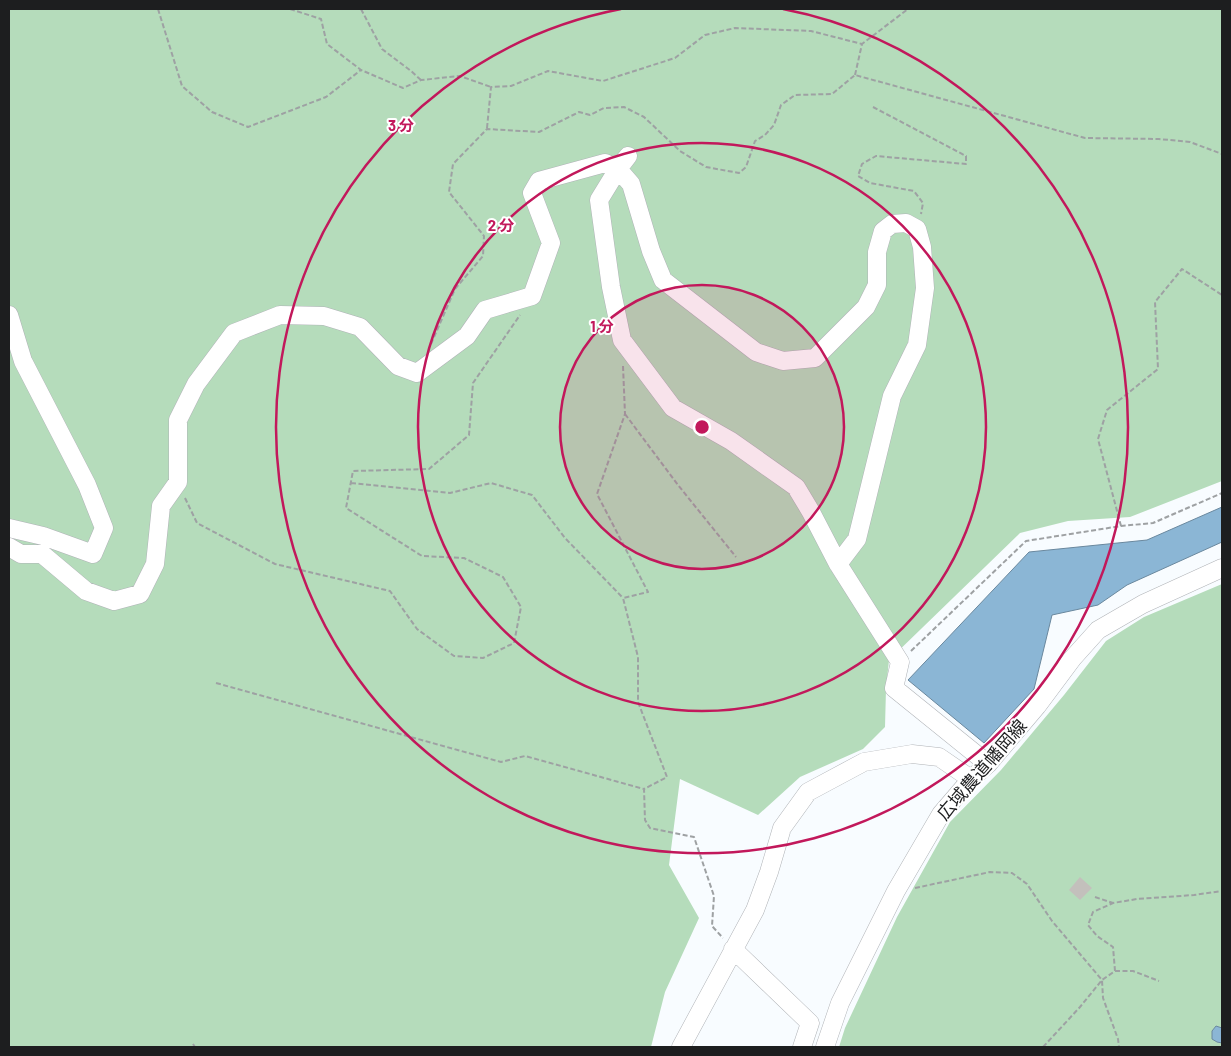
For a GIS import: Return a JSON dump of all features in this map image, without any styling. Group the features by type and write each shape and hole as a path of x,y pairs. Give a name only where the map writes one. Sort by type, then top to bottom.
{"street":[{"path":"623,162 651,251 663,280 756,352 783,361 815,358 866,307 877,285 877,252 883,231 892,224 906,223 918,229 922,247 925,288 917,345 892,396 857,539 838,564"},
{"path":"9,547 21,554 42,554 86,591 114,601 140,594 155,564 162,506 178,482 178,420 196,384 234,333 280,315 324,316 360,327 398,366 417,373 467,336 485,310 532,296 551,243 532,193 540,181 605,163 623,162"},
{"path":"623,162 599,200 611,287 622,340 673,408 731,442 796,487 838,564 900,662 894,688 988,764"},
{"path":"9,315 23,362 87,485 104,528 93,554 43,536 9,528"},
{"name":"広域農道幡岡線","path":"825,1047 840,1003 896,892 941,814 971,779 988,764 1098,630 1143,604 1222,568"},
{"path":"681,1047 755,910 782,828 808,792 864,762 912,754 939,757 971,779"},
{"path":"733,949 810,1023 802,1047"}],"path":[{"path":"158,9 182,86 212,112 248,127 326,97 361,70"},
{"path":"290,9 321,19 327,44 361,70 403,88 421,80 460,76 490,87 511,86 548,71 603,81 675,58 705,35 735,28 812,31 862,44"},
{"path":"361,9 382,49 421,80"},
{"path":"487,129 539,132 579,112 590,115 604,108 624,107 644,117 680,151 706,167 739,174 746,167 755,141 765,135 774,125 781,105 795,95 832,94 855,75 862,44 908,9"},
{"path":"855,75 1085,138 1159,139 1190,142 1222,154"},
{"path":"430,346 455,289 484,256 484,236 449,192 453,164 487,129 490,87"},
{"path":"873,107 966,156 966,164 876,156 862,164 858,176 870,183 914,191 923,203 918,229"},
{"path":"1121,526 1098,439 1107,410 1158,369 1155,302 1182,269 1222,295"},
{"path":"178,482 197,523 274,564 390,591 417,630 454,656 483,658 514,643 521,607 503,577 464,558 422,556 346,508 353,471 429,469 469,434 474,383 532,296"},
{"path":"622,340 625,414 597,494 648,592 623,598"},
{"path":"625,414 678,485 736,557"},
{"path":"216,684 501,762 525,756 644,789 667,777 638,702 638,656 623,598 565,538 532,495 490,483 450,493 351,483"},
{"path":"900,662 1026,541 1121,526 1153,523 1222,493"},
{"path":"644,789 645,820 650,828 694,837 714,896 712,926 733,949"},
{"path":"896,892 990,872 1012,873 1027,884 1052,921 1102,980 1103,998 1119,1047"},
{"path":"1115,971 1113,947 1097,936 1088,925 1093,912 1113,903 1137,899 1222,891"},
{"path":"1095,897 1113,903"},
{"path":"1043,1047 1102,980 1115,971 1133,971 1159,981"},
{"path":"192,1044 195,1047"}],"green space":[{"path":"9,9 1222,9 1222,481 1130,517 1068,521 1020,533 889,660 885,727 863,749 800,777 758,815 680,779 669,865 699,918 665,992 651,1047 9,1047"},
{"path":"1222,584 1222,1047 839,1047 845,1028 897,917 950,822 1001,770 1064,695 1106,641 1144,617"}],"water":[{"path":"1222,507 1222,542 1127,585 1098,605 1052,615 1034,689 984,743 908,680 1029,552 1147,540"},
{"path":"1216,1026 1222,1028 1222,1043 1212,1039 1212,1031"}],"building":[{"path":"1080,877 1092,888 1080,900 1069,890"}]}
